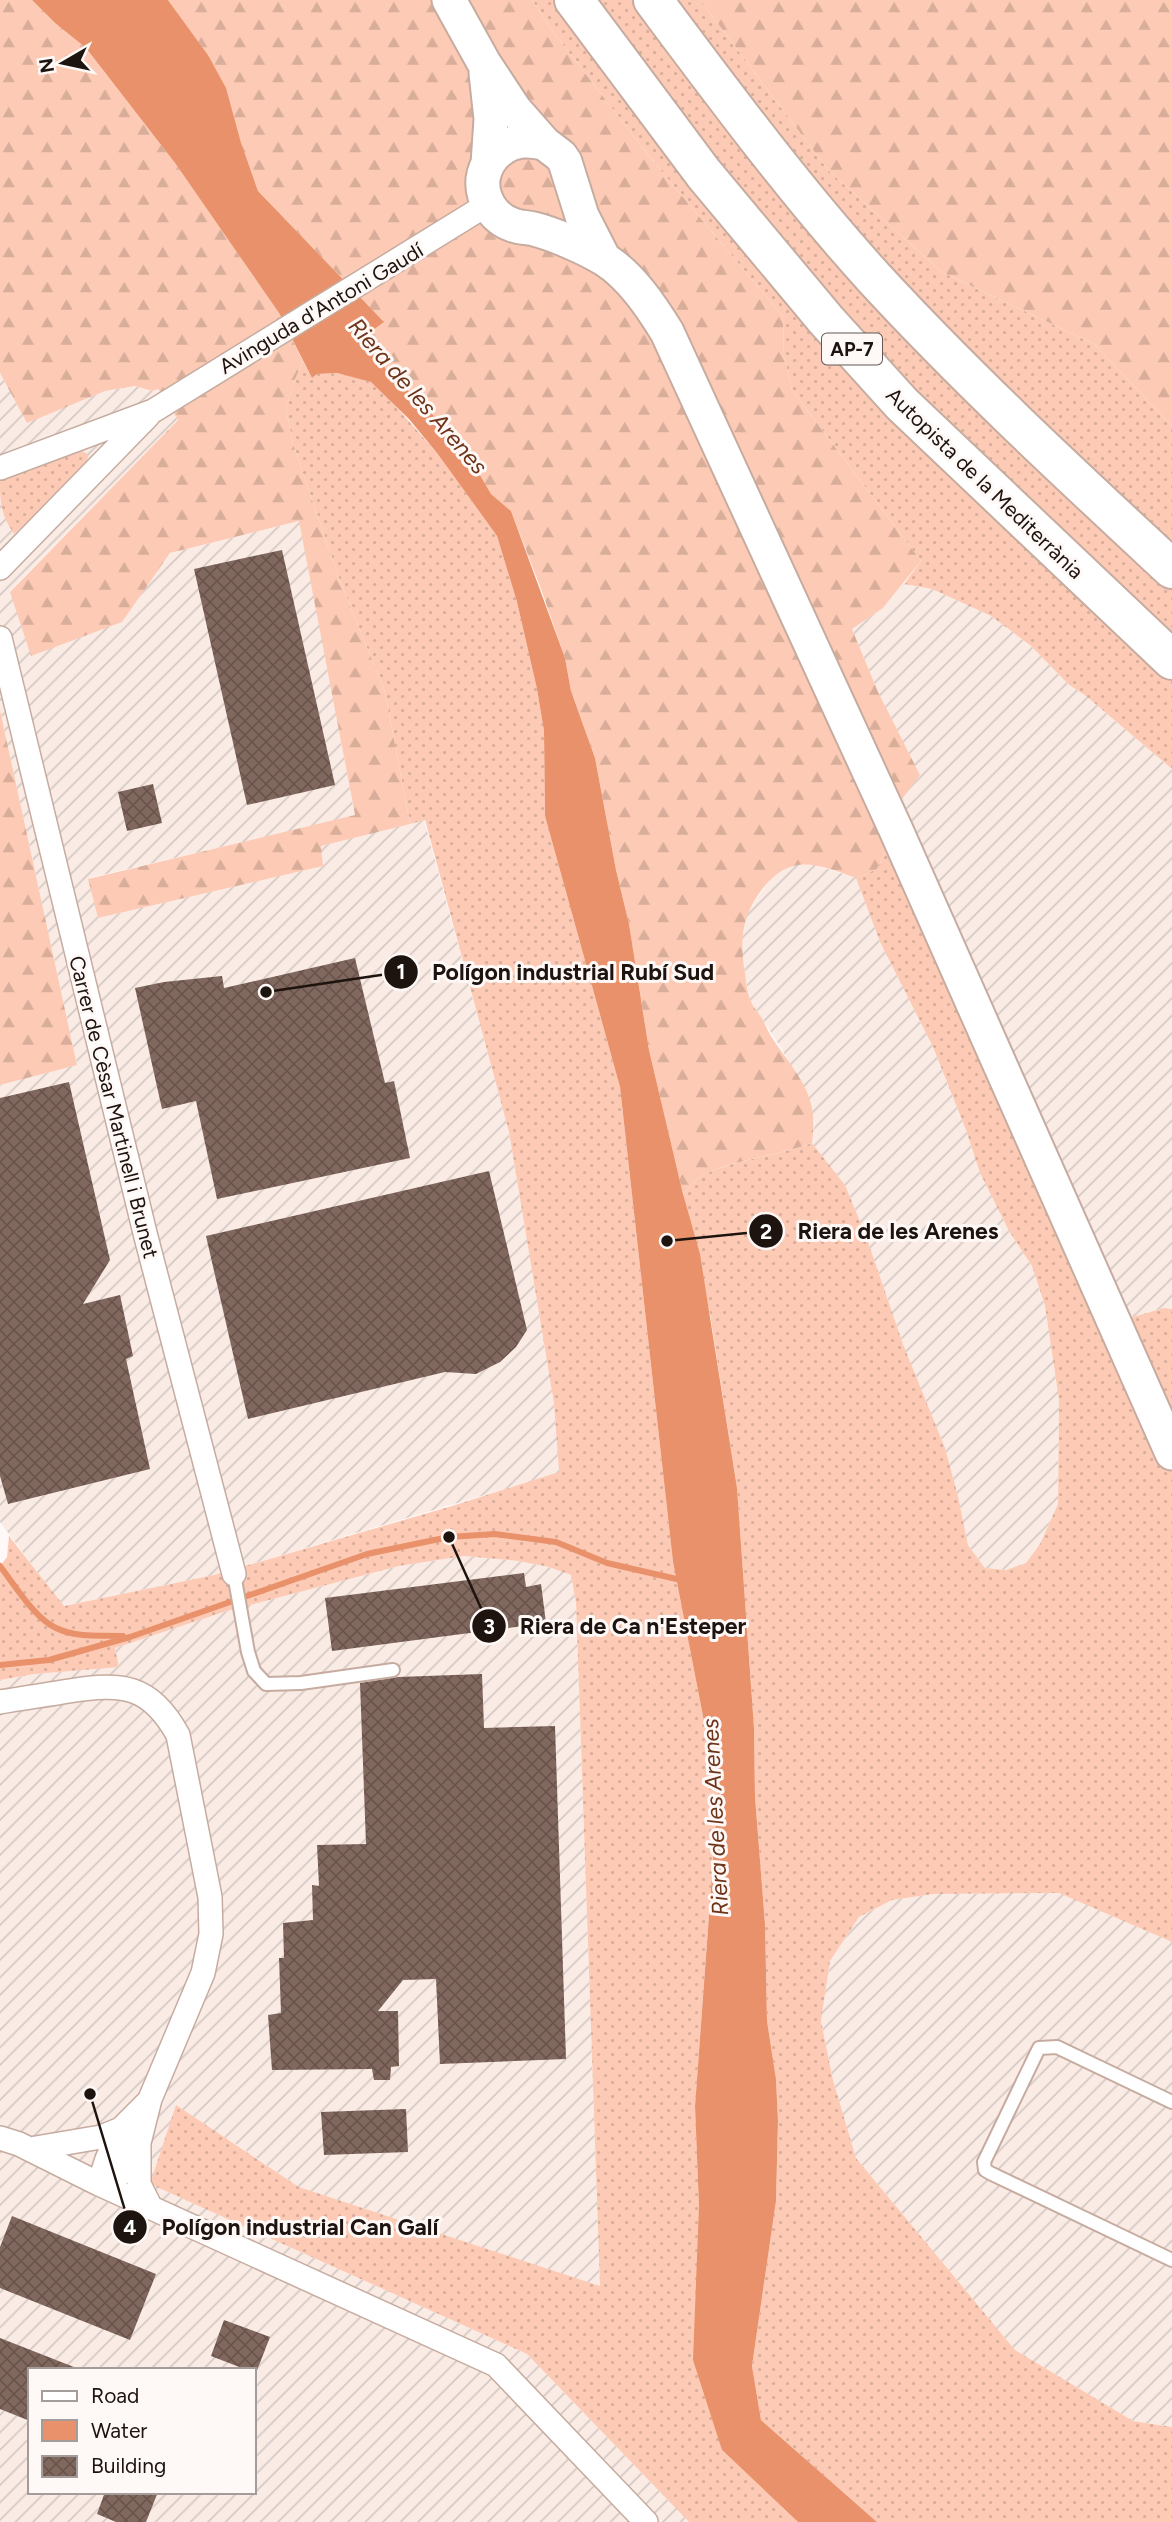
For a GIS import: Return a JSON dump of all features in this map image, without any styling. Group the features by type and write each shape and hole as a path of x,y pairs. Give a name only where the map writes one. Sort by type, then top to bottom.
{"highway":[{"name":"Autopista de la Mediterrània","path":"573,0 704,174 808,300 902,404 1172,660"},
{"path":"653,0 754,136 875,278 1037,443 1172,569"}],"main road":[{"path":"449,0 484,63 515,110 565,162 582,216 604,259"},
{"path":"484,63 491,119 488,164 483,182 488,204 499,218 509,224 533,228 604,259 629,281 651,306 667,332 689,375 895,830 1172,1453"},
{"path":"488,164 496,153 509,144 526,140 544,143"},
{"path":"533,228 556,217 568,200 570,182"}],"street":[{"name":"Avinguda d'Antoni Gaudí","path":"0,468 153,411 452,229 488,204"},
{"name":"Avinguda d'Antoni Gaudí","path":"0,568 153,411"},
{"name":"Carrer de Cèsar Martinell i Brunet","path":"0,638 155,1274 234,1574"},
{"path":"0,1702 105,1685 123,1687 155,1703 168,1716 178,1735 210,1897 211,1934 203,1973 150,2099 130,2134 107,2159 99,2184"},
{"path":"30,2149 130,2134"},
{"path":"130,2134 139,2184 151,2208"},
{"path":"0,2138 30,2149 99,2184 496,2365 646,2522"}],"lane":[{"path":"234,1574 254,1671 266,1684 300,1683 393,1670"},
{"path":"1172,2102 1057,2047 1039,2048 984,2162 985,2169 990,2173 1172,2260"}],"shaded area":[{"path":"0,373 27,422 105,391 135,386 152,391 158,389 178,420 10,591 122,621 170,553 300,521 355,816 89,878 98,918 322,866 320,846 424,820 509,1132 554,1404 559,1473 214,1575 63,1606 0,1522 0,1085 77,1064 0,710"},
{"path":"904,584 932,589 991,616 1031,646 1068,684 1172,769 1172,1309 1164,1308 1122,1320 896,807 878,692 852,629 883,608"},
{"path":"812,864 856,878 880,942 933,1047 980,1173 1009,1231 1032,1266 1045,1306 1059,1399 1058,1504 1040,1544 1026,1563 1006,1570 985,1568 968,1545 945,1448 903,1344 866,1236 845,1185 812,1143 815,1123 783,1051 750,1000 742,958 741,933 747,912 774,875 791,865"},
{"path":"464,1556 518,1561 549,1567 571,1575 576,1603 600,2287 299,2187 230,2140 150,2184 527,2354 689,2522 0,2522 0,1680 119,1666 115,1648 227,1611 399,1566"},
{"path":"1060,1893 1172,1942 1172,2427 1133,2421 1015,2350 856,2158 833,2080 821,2021 830,1961 859,1917 892,1900 934,1894"}],"green space":[{"path":"0,0 32,0 86,48 175,163 279,313 303,361 286,409 293,444 340,581 385,692 410,824 321,846 323,866 98,918 88,879 355,815 299,521 170,553 122,622 31,656 10,592 178,420 158,389 152,391 135,386 105,391 27,423 0,373"},
{"path":"168,0 532,0 551,29 652,160 783,317 784,357 792,390 921,561 883,608 852,629 878,692 920,775 896,807 886,851 877,869 856,878 807,864 785,869 764,887 751,907 744,927 742,949 749,996 771,1036 804,1085 812,1111 812,1143 715,1170 700,1177 683,1194 649,1050 629,924 595,758 571,691 565,658 511,511 491,494 452,427 433,415 385,368 376,347 373,329 383,321 258,191 208,55"},
{"path":"532,0 700,0 829,171 942,272 1094,344 1172,426 1172,769 1068,684 1031,646 991,616 932,589 904,584 921,561 792,390 784,357 783,317 652,160 551,29"},
{"path":"700,0 1172,0 1172,426 1094,344 942,272 829,171"},
{"path":"303,361 312,378 317,374 337,373 371,382 385,394 437,453 497,536 517,602 537,689 544,731 545,816 620,1087 673,1562 718,1793 695,2106 699,2207 722,2450 798,2522 689,2522 527,2354 150,2184 176,2105 299,2187 600,2286 576,1603 571,1575 549,1567 518,1561 464,1556 399,1566 227,1611 115,1648 119,1667 34,1674 0,1680 0,1566 7,1557 9,1536 64,1606 214,1575 559,1472 554,1404 509,1132 425,820 410,824 385,692 340,581 293,444 286,409"},
{"path":"79,450 88,454 87,466 14,534 2,507 0,477"},
{"path":"0,710 77,1065 0,1085"},
{"path":"893,826 1122,1320 1164,1308 1172,1309 1172,1942 1059,1893 934,1894 892,1900 859,1917 830,1961 821,2021 833,2080 856,2158 1015,2350 1133,2421 1172,2427 1172,2522 877,2522 761,2420 752,2366 776,2201 776,2079 767,2021 765,1924 755,1797 754,1728 737,1488 710,1314 683,1194 700,1177 715,1170 812,1143 845,1185 866,1236 903,1344 945,1448 968,1545 985,1568 1006,1570 1026,1563 1040,1544 1058,1504 1059,1400 1045,1306 1032,1266 1009,1231 980,1173 933,1047 880,942 856,878 877,869 886,851"}],"water":[{"path":"32,0 168,0 208,55 226,88 258,191 384,322 373,330 376,348 385,368 433,415 452,427 491,494 511,511 565,658 571,691 595,758 629,924 649,1050 700,1254 737,1488 754,1728 755,1797 765,1924 767,2021 776,2079 778,2121 776,2201 752,2366 761,2420 877,2522 798,2522 722,2450 693,2360 699,2207 695,2106 718,1793 673,1562 620,1087 545,816 544,731 537,689 517,602 497,536 437,453 409,419 371,382 337,373 317,374 312,378 279,313 175,163 86,48"}],"building":[{"path":"282,550 335,785 247,805 194,569"},
{"path":"153,784 162,823 127,831 118,792"},
{"path":"355,958 385,1083 394,1081 410,1158 217,1199 196,1101 162,1109 135,988 222,976 224,988"},
{"path":"69,1082 110,1260 83,1304 120,1295 133,1356 126,1359 150,1469 8,1504 0,1476 0,1098"},
{"path":"489,1171 527,1330 516,1347 500,1362 476,1374 445,1372 248,1419 206,1236"},
{"path":"524,1573 526,1587 541,1584 546,1623 332,1651 325,1598"},
{"path":"482,1674 484,1728 555,1726 566,2059 440,2064 436,1979 403,1980 378,2011 398,2011 399,2066 391,2067 390,2080 374,2080 372,2069 272,2070 268,2015 281,2013 279,1958 284,1958 283,1923 313,1920 312,1885 319,1886 317,1845 366,1844 360,1683 398,1677"},
{"path":"406,2109 408,2152 324,2155 321,2112"},
{"path":"12,2216 156,2274 130,2340 0,2288 0,2247"},
{"path":"224,2320 270,2337 256,2373 256,2368 242,2368 211,2356"},
{"path":"0,2338 76,2368 28,2368 28,2420 0,2409"},
{"path":"104,2494 157,2494 146,2522 116,2522 97,2514"}],"waterway":[{"path":"0,1665 49,1660 130,1637 367,1554 449,1537 495,1534 556,1542 607,1563 681,1580"},
{"path":"0,1566 40,1617 56,1628 80,1635 123,1636"}],"place":[{"name":"Polígon industrial Rubí Sud","path":"266,992"},
{"name":"Riera de les Arenes","path":"667,1241"},
{"name":"Riera de Ca n'Esteper","path":"449,1537"},
{"name":"Polígon industrial Can Galí","path":"90,2094"}]}
